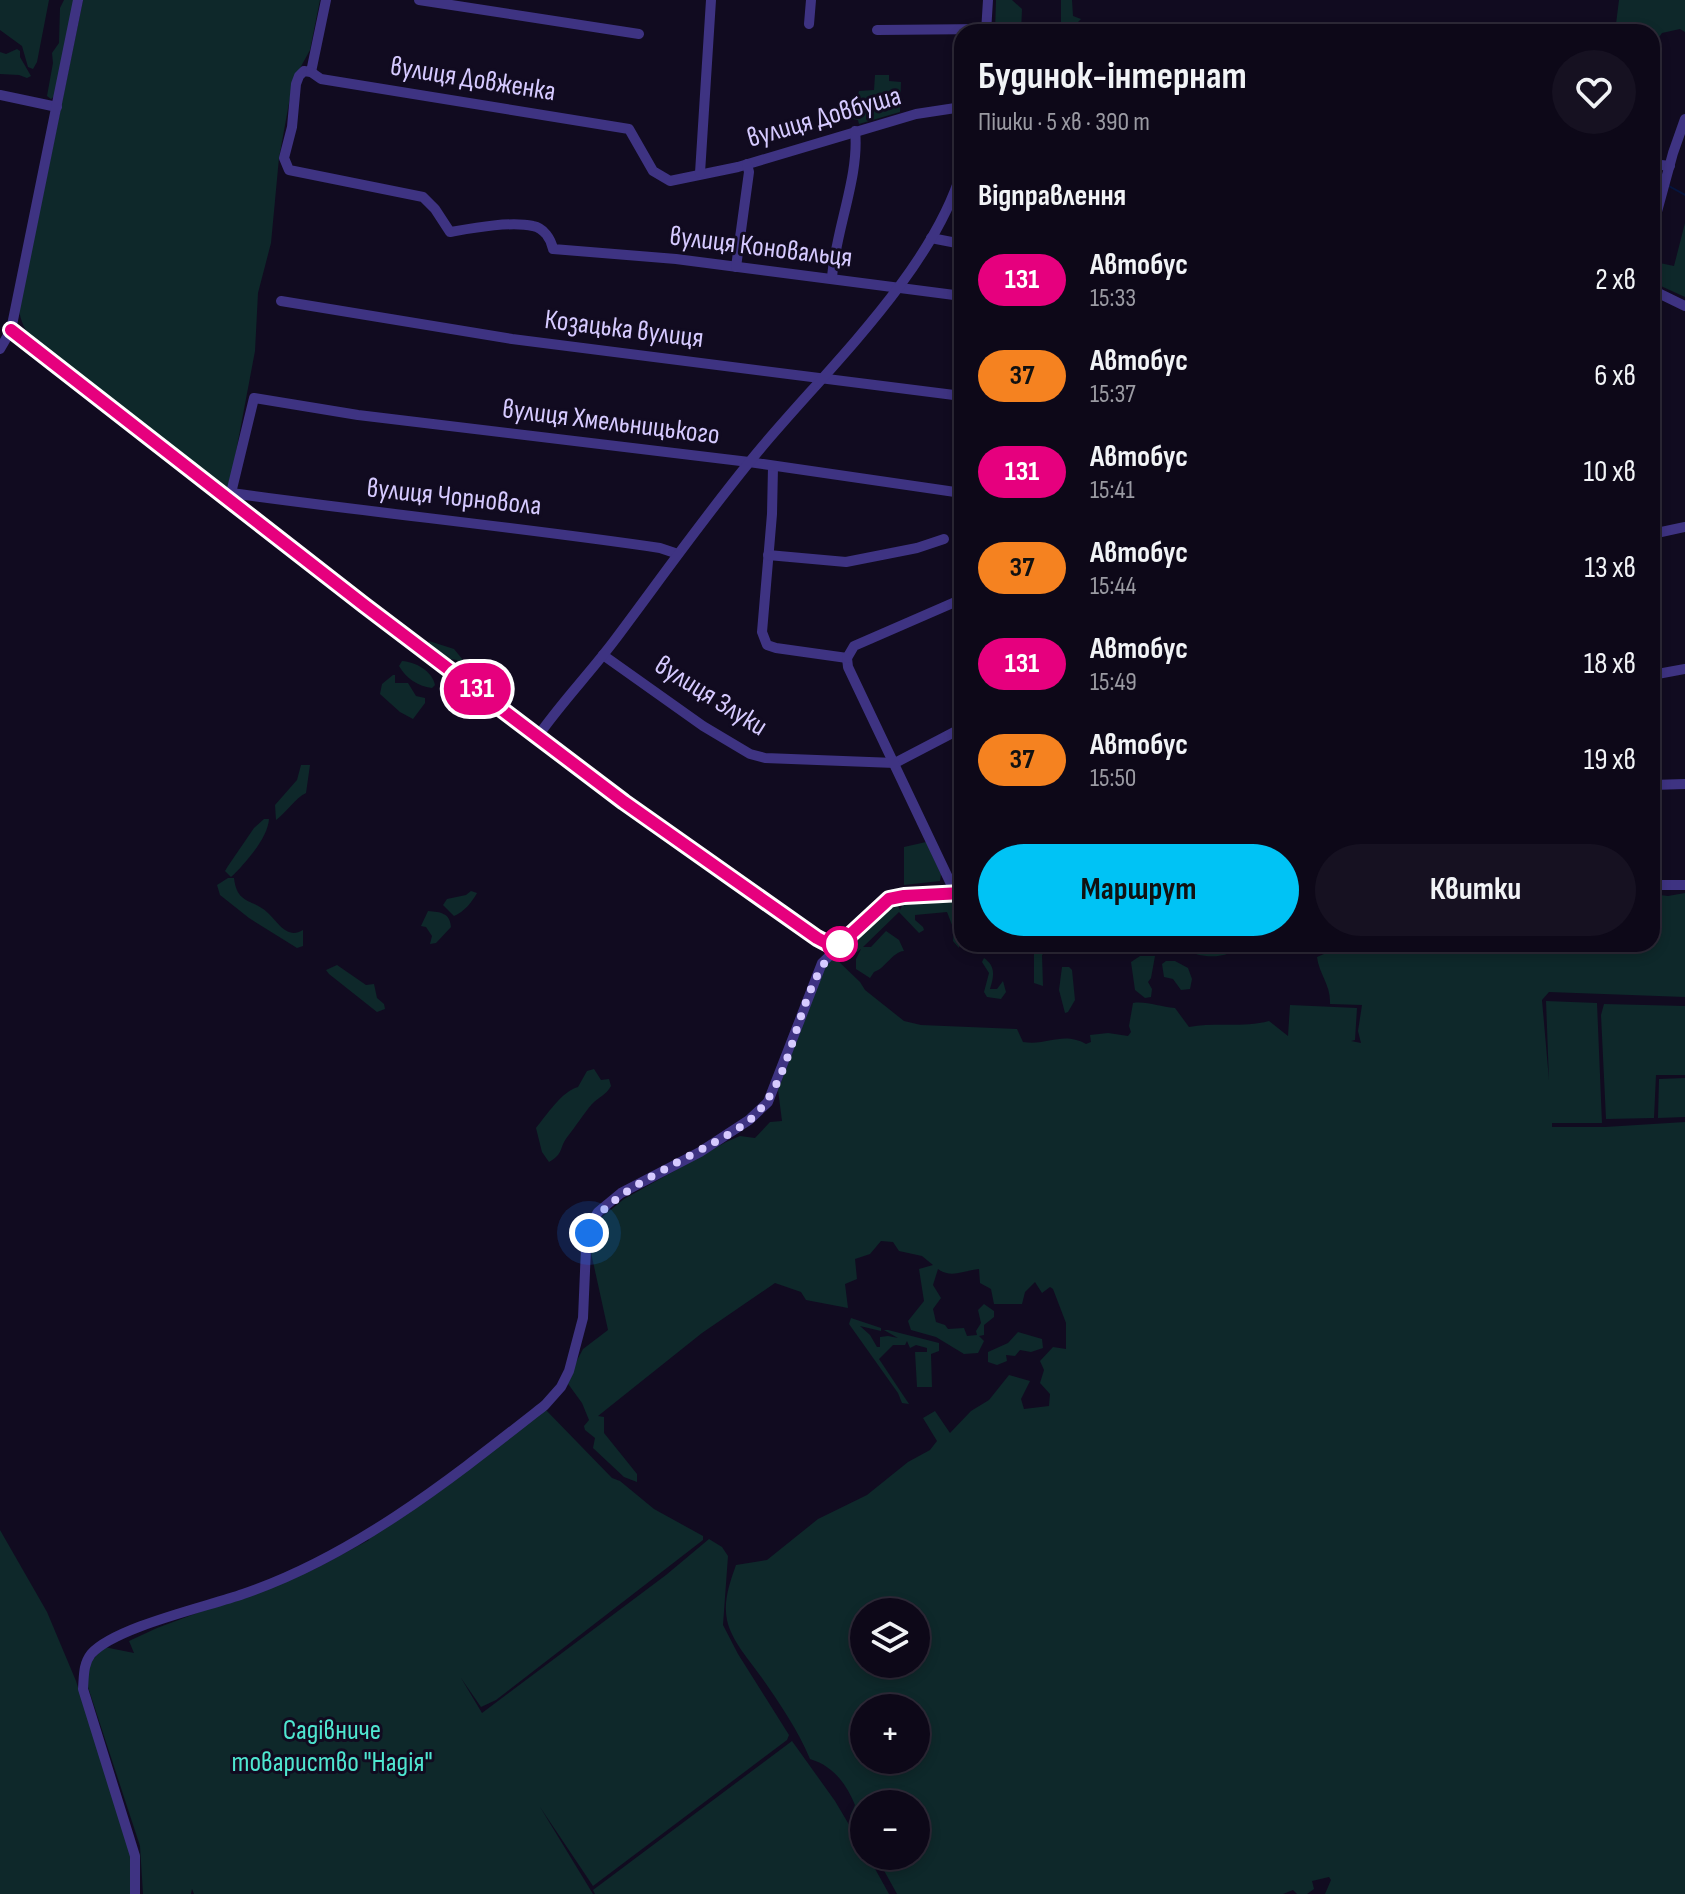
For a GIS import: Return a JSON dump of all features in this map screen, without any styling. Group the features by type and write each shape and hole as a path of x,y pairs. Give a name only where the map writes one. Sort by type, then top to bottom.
{"street":[{"path":"0,349 11,330 78,0"},
{"path":"311,72 326,0"},
{"path":"419,0 639,34"},
{"path":"700,173 711,0"},
{"path":"809,24 811,0"},
{"path":"986,24 988,0"},
{"path":"877,30 954,31"},
{"name":"вулиця Коновальця","path":"311,72 304,71 299,76 284,158 289,170 423,197 450,232 480,227 534,226 552,241 553,249 832,278 954,295"},
{"name":"вулиця Довженка","path":"311,72 321,79 629,129"},
{"path":"0,95 57,107"},
{"name":"вулиця Довбуша","path":"629,129 653,171 659,176 680,181 916,114 954,108"},
{"path":"1660,199 1685,119"},
{"path":"832,278 833,256 850,181 855,131"},
{"path":"736,267 749,172 747,164"},
{"path":"1660,165 1670,166"},
{"path":"538,736 749,462 897,288 947,212 954,194"},
{"path":"931,238 954,242"},
{"path":"1660,294 1685,306"},
{"name":"Козацька вулиця","path":"281,301 512,339 954,395"},
{"path":"11,330 624,802 800,927 836,948"},
{"name":"вулиця Хмельницького","path":"229,495 254,398 358,415 749,462 954,492"},
{"path":"773,467 773,504 762,632 767,645 847,658"},
{"name":"вулиця Чорновола","path":"229,495 565,533 660,548 678,554"},
{"path":"1660,532 1685,527"},
{"path":"768,555 846,562 917,548 944,539"},
{"path":"950,890 895,763 848,667 847,658 854,646 954,602"},
{"name":"вулиця Злуки","path":"603,655 703,726 750,754 792,760 895,763"},
{"path":"1660,674 1685,669"},
{"path":"895,763 954,732"},
{"path":"1660,785 1685,784"},
{"path":"1660,885 1685,885"},
{"path":"950,890 954,886"},
{"path":"135,1894 135,1856 83,1689 85,1666 91,1655 110,1640 124,1634 246,1593 327,1557 399,1514 551,1399 569,1371 583,1318 586,1248 590,1226 598,1212 621,1193 700,1152 749,1120 768,1102 822,963 889,899 954,891"}],"green space":[{"path":"0,0 49,0 33,69 28,67 22,46 0,30"},
{"path":"64,0 74,0 57,94 51,99 47,96 52,53 59,43 60,8"},
{"path":"83,0 320,0 310,50 293,81 279,158 271,243 258,293 255,351 229,489 223,489 37,345 25,330 20,316"},
{"path":"996,0 1012,0 1022,9 1021,24 995,24"},
{"path":"1061,0 1072,0 1073,16 1081,19 1076,24 1061,24"},
{"path":"1619,0 1685,0 1685,32 1680,29 1660,36 1660,24 1616,24"},
{"path":"17,49 31,76 27,78 0,74 0,52 6,54"},
{"path":"875,75 889,75 889,81 901,82 900,112 859,124 858,120 853,119 854,99 859,91 874,90"},
{"path":"1685,223 1685,297 1660,286 1660,263 1674,266"},
{"path":"429,641 454,649 463,660 474,661 468,668 462,668 457,660 443,658 429,647"},
{"path":"402,661 423,668 431,675 435,685 432,688 412,681 399,666"},
{"path":"393,675 395,683 408,683 416,696 425,698 425,703 413,719 380,694 382,684"},
{"path":"301,765 310,765 306,793 276,820 275,805 297,780"},
{"path":"264,819 269,819 268,826 260,843 231,877 225,871 254,828"},
{"path":"926,842 941,874 940,881 904,885 904,847"},
{"path":"234,878 242,897 262,908 283,929 292,933 303,930 303,946 297,948 249,918 220,895 217,885"},
{"path":"471,891 477,893 454,916 443,905 447,899"},
{"path":"1685,893 1685,997 1549,992 1542,1000 1549,1080 1546,1001 1597,1003 1602,1123 1552,1123 1552,1127 1685,1122 1685,1894 1325,1894 1331,1880 1329,1877 1312,1881 1314,1889 1307,1894 1297,1894 1293,1890 1283,1894 897,1894 884,1870 930,1870 930,1790 850,1790 850,1796 838,1776 810,1759 788,1717 732,1635 726,1613 729,1585 736,1565 767,1560 818,1519 867,1495 908,1462 930,1450 937,1441 923,1418 935,1411 950,1433 971,1411 989,1400 1009,1375 1030,1381 1021,1399 1024,1409 1049,1406 1050,1394 1040,1383 1044,1370 1040,1361 1053,1347 1066,1349 1066,1323 1053,1289 1050,1287 1042,1293 1035,1282 1025,1292 1022,1304 994,1304 991,1289 980,1283 979,1269 953,1274 938,1269 933,1285 941,1298 933,1309 936,1322 948,1329 964,1328 967,1336 977,1335 981,1323 978,1310 984,1304 994,1311 994,1317 984,1325 984,1335 979,1336 984,1341 978,1353 964,1354 936,1337 911,1330 908,1321 924,1301 919,1269 933,1265 922,1256 899,1251 893,1242 881,1241 870,1254 855,1259 857,1279 845,1284 848,1308 806,1300 801,1292 775,1283 702,1333 598,1416 604,1417 604,1433 637,1474 637,1482 624,1477 593,1448 595,1438 584,1426 589,1420 582,1403 566,1381 583,1349 608,1330 590,1248 595,1228 602,1217 624,1199 726,1142 740,1136 755,1138 770,1122 782,1121 778,1090 825,966 834,957 865,990 904,1021 921,1025 1017,1029 1023,1042 1070,1039 1086,1044 1091,1042 1090,1035 1108,1033 1128,1036 1133,1003 1148,1003 1175,1008 1189,1027 1269,1021 1288,1036 1290,1005 1357,1008 1355,1040 1351,1041 1361,1043 1358,1031 1362,1005 1330,1004 1329,991 1317,957 1323,952 1660,952 1660,895"},
{"path":"930,899 952,901 954,930 947,912 915,915 915,920 924,930 919,933 899,912 863,947 871,947 886,931 899,940 904,951 896,954 870,978 856,969 856,959 861,949 854,954 846,943 892,901 900,910 904,902"},
{"path":"428,911 444,914 451,927 436,943 430,944 432,936 426,927 421,926"},
{"path":"1034,952 1045,952 1042,955 1043,986 1034,983"},
{"path":"1192,952 1232,952 1222,955 1206,956"},
{"path":"1140,956 1155,956 1148,982 1152,989 1151,997 1145,998 1135,990 1131,962"},
{"path":"984,958 993,972 990,989 997,989 1003,981 1006,992 1001,999 987,997 984,992 989,973 982,962"},
{"path":"1175,961 1188,968 1192,979 1190,989 1181,990 1173,979 1164,977 1162,964"},
{"path":"337,965 366,985 374,984 377,998 385,1009 377,1012 326,970"},
{"path":"1062,967 1072,970 1075,1000 1065,1013 1059,990"},
{"path":"1604,1004 1685,1006 1685,1075 1656,1075 1654,1118 1606,1119 1601,1015"},
{"path":"594,1069 601,1080 609,1079 611,1086 589,1108 559,1153 549,1162 542,1152 536,1128 560,1099 578,1087 587,1071"},
{"path":"1685,1078 1685,1117 1658,1118 1659,1079"},
{"path":"851,1318 881,1328 881,1331 860,1326 877,1347 880,1347 880,1337 898,1338 884,1330 939,1343 939,1351 931,1354 932,1387 917,1387 915,1352 927,1352 927,1348 916,1345 910,1348 907,1341 905,1345 893,1345 879,1359 909,1404 902,1403 849,1324"},
{"path":"1018,1332 1042,1339 1043,1348 1031,1352 1020,1350 1015,1356 1006,1355 1007,1361 997,1365 988,1362 988,1352 1008,1343"},
{"name":"Садівниче товариство \"Надія\"","path":"544,1408 612,1478 654,1509 703,1536 703,1540 496,1700 481,1707 461,1678 482,1713 666,1575 709,1539 722,1547 728,1556 723,1625 789,1735 787,1740 593,1886 540,1807 593,1894 194,1894 192,1889 191,1894 143,1894 140,1846 86,1681 89,1664 104,1647 134,1653 129,1641 315,1569 369,1540"},
{"path":"0,1530 47,1612 76,1681 130,1851 130,1894 0,1894"},
{"path":"792,1741 850,1826 850,1870 876,1870 889,1894 595,1894 593,1890"}],"waterway":[{"path":"1667,185 1685,195"}],"bus line":[{"name":"131","path":"11,330 364,605 624,802 817,938 836,948 889,899 954,893"}],"route":[{"path":"589,1233 598,1212 621,1193 700,1152 749,1120 768,1102 822,963 840,944"}]}
